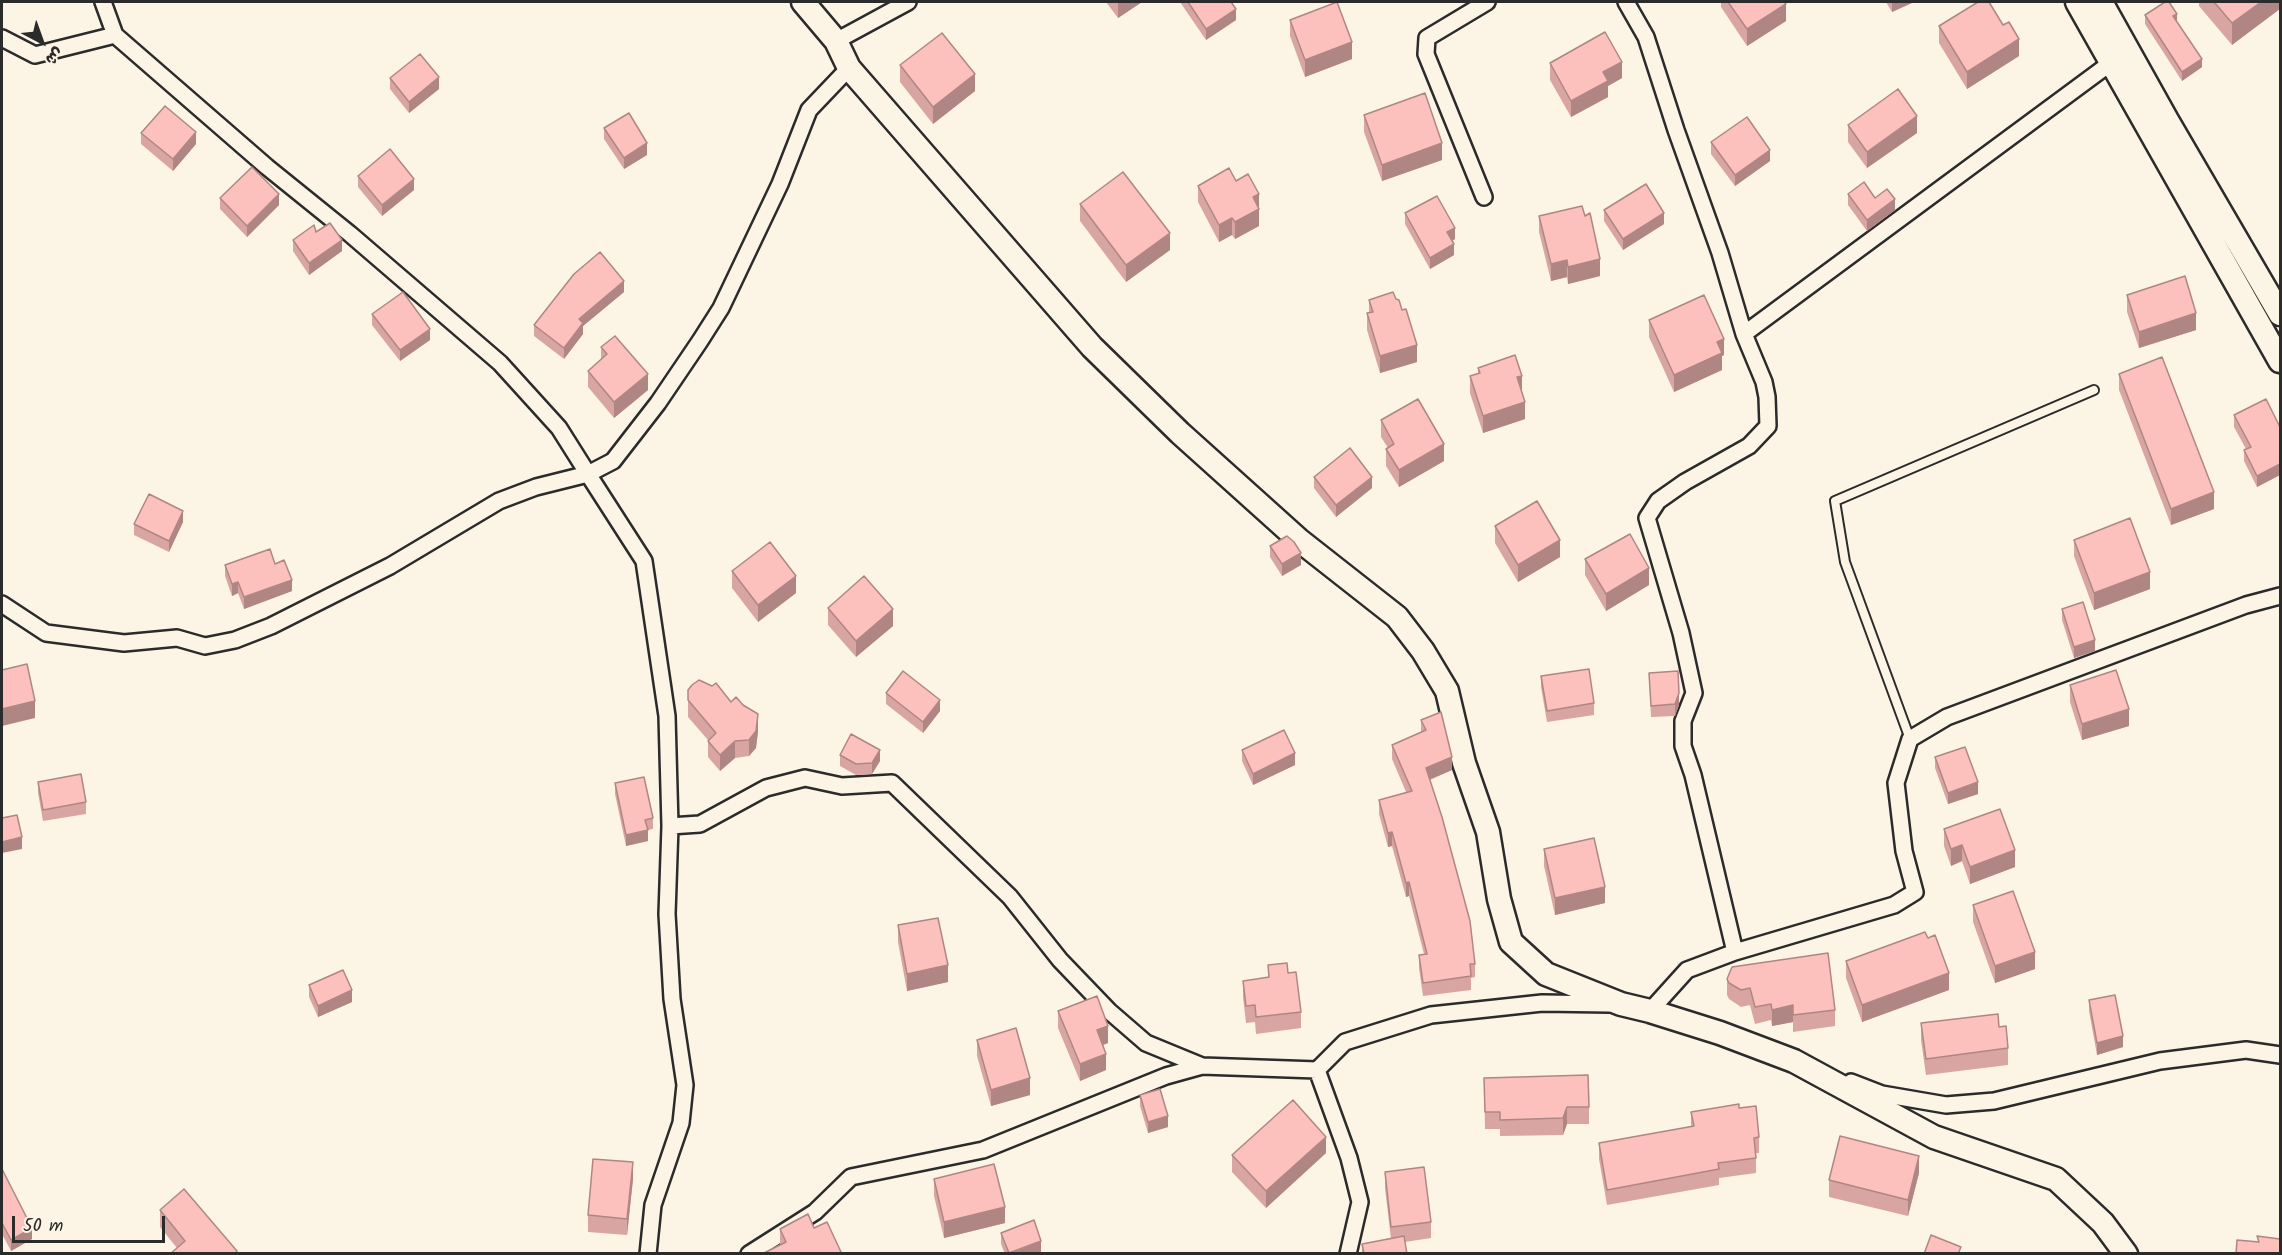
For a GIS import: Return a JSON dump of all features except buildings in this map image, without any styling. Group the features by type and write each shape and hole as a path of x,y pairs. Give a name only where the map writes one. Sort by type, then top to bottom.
{"street":[{"path":"103,2 115,35 500,363 559,428 644,561 667,716 670,826 667,914 669,957 672,999 685,1085 681,1123 652,1205 648,1254"},
{"path":"803,2 836,41 849,68 1092,347 1180,433 1299,540 1396,617 1423,651 1447,691 1464,763 1488,832 1499,899 1511,942 1546,974 1621,1004 1720,1033 1882,1094 1946,1105 1994,1101 2160,1061 2246,1050 2280,1055"},
{"path":"836,41 908,2"},
{"path":"1484,197 1426,54 1426,38 1487,2"},
{"path":"1626,2 1647,37 1720,253 1744,334 1764,382 1768,426 1749,446 1685,482 1658,501 1647,518 1681,633 1694,693 1683,721 1683,746 1693,775 1735,952"},
{"path":"2077,2 2280,361"},
{"path":"2101,2 2280,314"},
{"path":"2,38 35,55 115,35"},
{"path":"1744,334 2112,62"},
{"path":"2,604 46,633 124,643 177,638 205,646 235,640 272,626 390,566 499,501 536,487 588,474 613,461 658,403 721,308 775,194 809,110 849,68"},
{"path":"1650,1011 1686,970 1735,952 1894,905 1915,892 1904,851 1896,783 1910,739 1947,717 2246,604 2280,596"},
{"path":"670,826 700,824 766,788 805,778 842,786 892,783 1010,897 1060,960 1109,1011 1146,1043 1202,1066"},
{"path":"749,1254 815,1212 851,1177 983,1150 1166,1076 1202,1066 1317,1070 1345,1042 1431,1015 1542,1003 1621,1004"},
{"path":"1794,1061 1934,1137 2056,1179 2103,1223 2126,1254"},
{"path":"1317,1070 1349,1158 1360,1202 1348,1254"}],"lane":[{"path":"1910,739 1845,562 1835,501 2094,390"}]}
